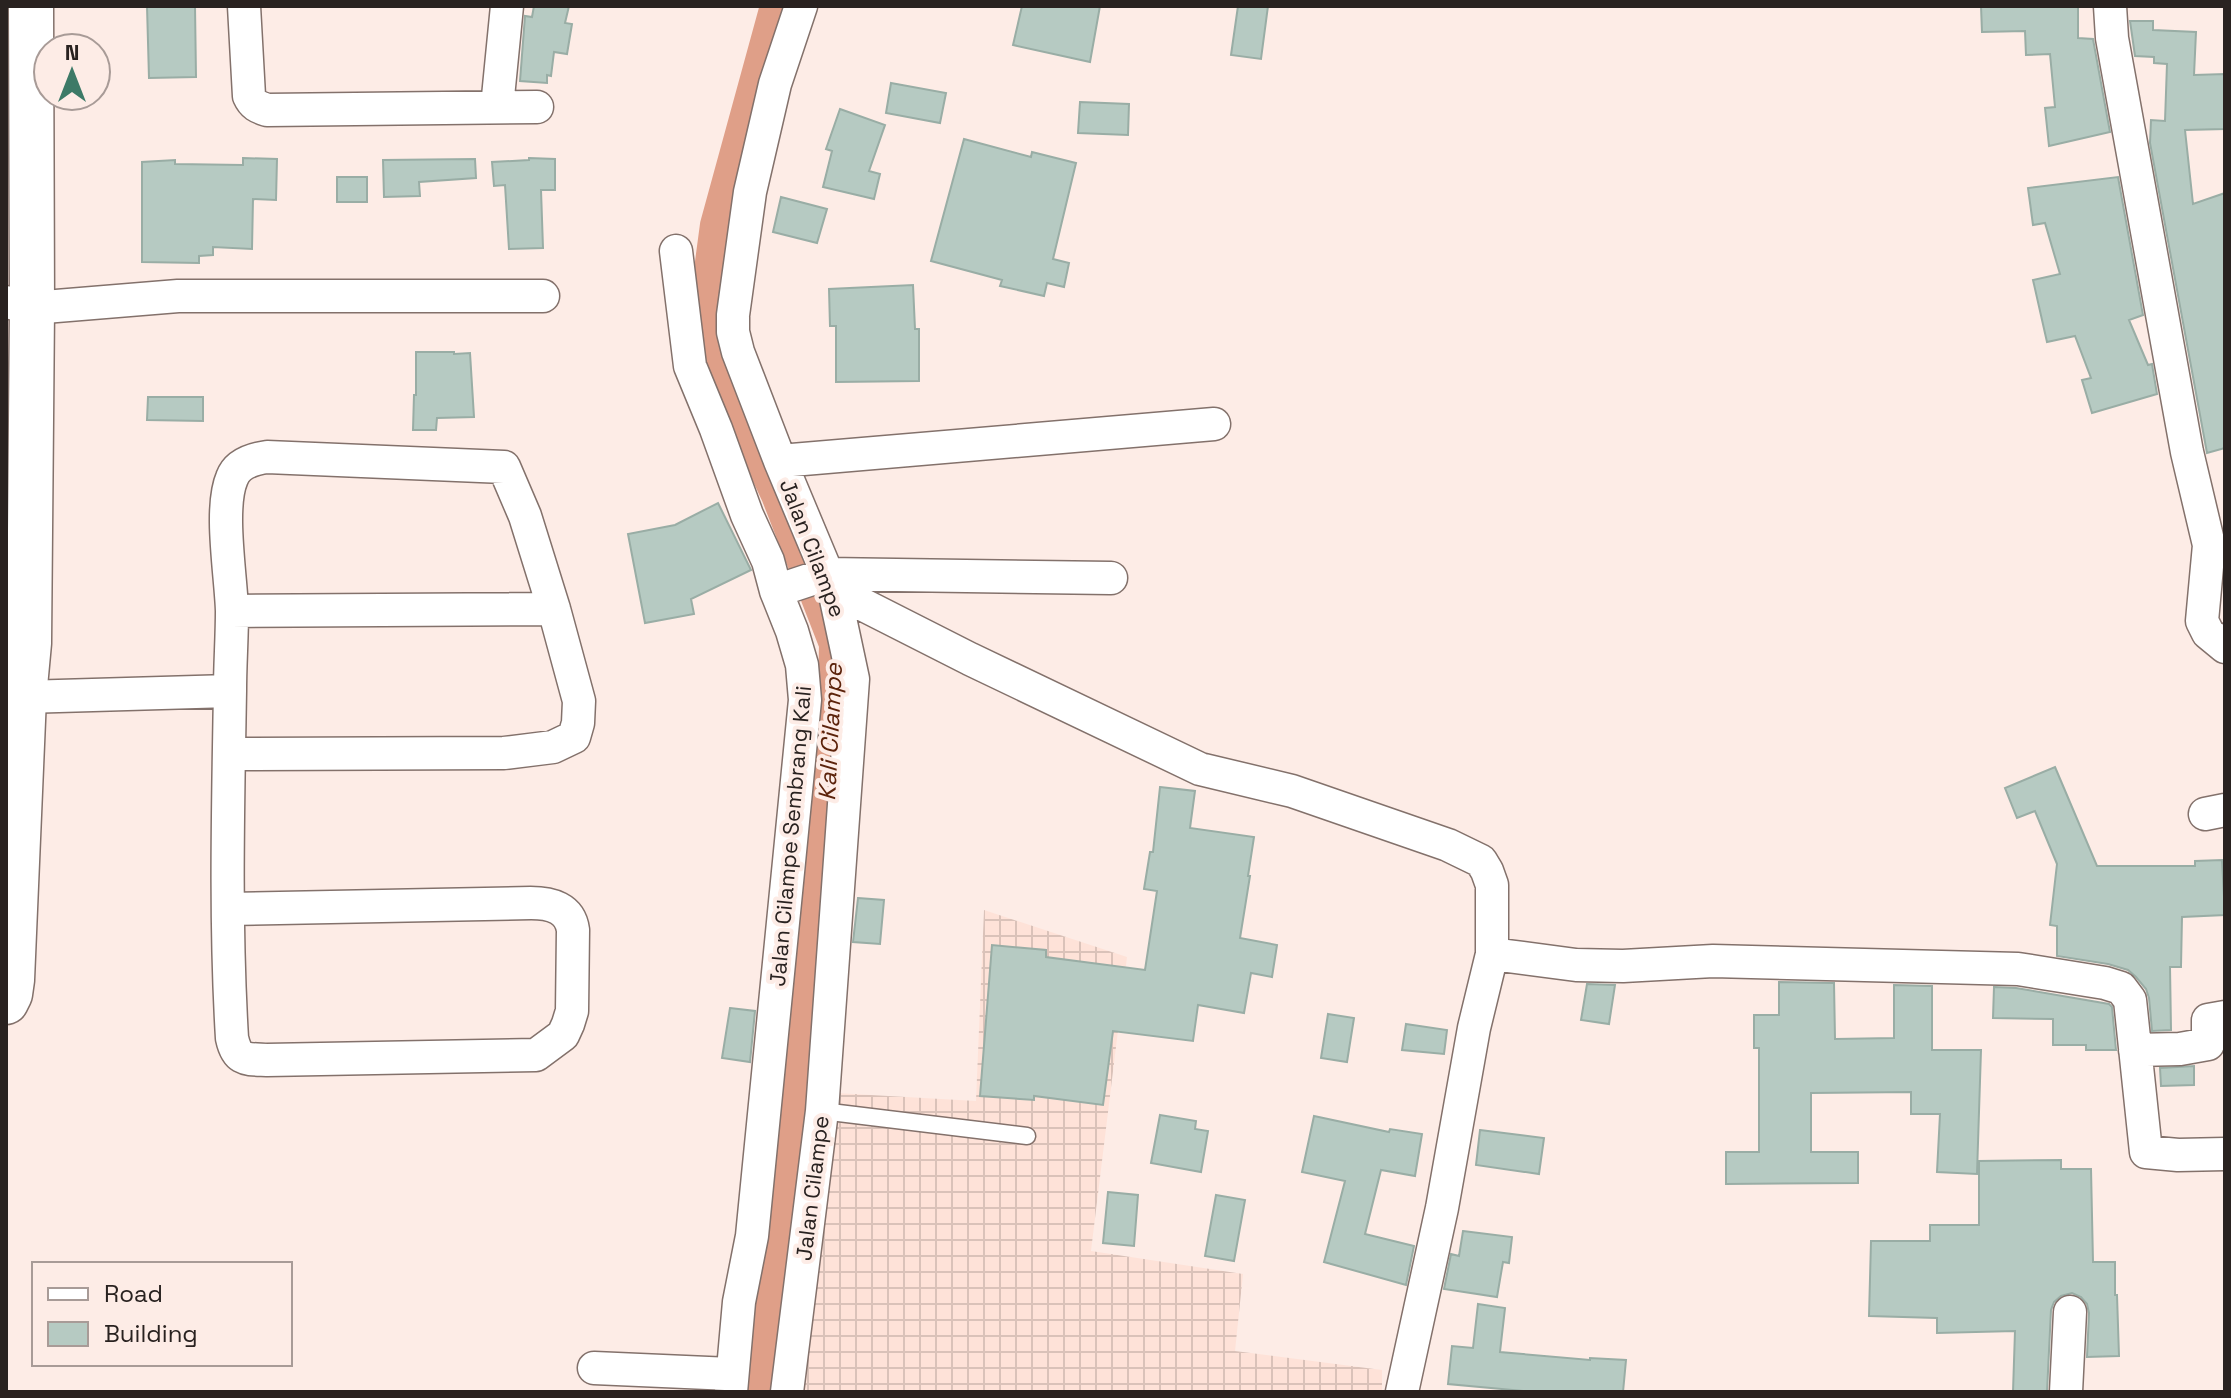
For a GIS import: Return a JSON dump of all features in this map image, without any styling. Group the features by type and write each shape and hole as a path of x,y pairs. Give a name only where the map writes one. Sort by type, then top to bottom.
{"street":[{"path":"6,1002 12,980 15,697 29,643 19,305 31,6"},
{"path":"244,6 249,96 252,103 267,110 537,107"},
{"path":"497,107 507,6"},
{"name":"Jalan Cilampe","path":"787,1392 822,1111 853,679 830,582 738,352 733,315 750,192 775,84 801,6"},
{"path":"2110,6 2112,38 2187,452 2217,547 2202,621 2208,633 2225,647"},
{"name":"Jalan Cilampe Sembrang Kali","path":"676,251 690,366 747,515 768,561 802,665 805,700 752,1236 739,1302 731,1383"},
{"path":"19,305 178,296 543,296"},
{"path":"780,461 1214,424"},
{"path":"228,909 554,905 564,912 573,930 572,1011 563,1035 536,1055 248,1059 239,1055 232,1038 228,909 229,754 232,611 226,503 235,472 252,460 267,457 504,467 525,516 579,701 574,737 553,747 504,753 229,754"},
{"path":"776,591 830,582 1111,578"},
{"path":"830,582 970,659 1200,769 1292,791 1448,845 1481,861 1492,885 1492,954 1474,1028 1442,1208 1402,1392"},
{"path":"232,611 554,609"},
{"path":"15,697 230,691"},
{"path":"1492,954 1576,965 1713,961 2018,969 2105,983 2121,988 2130,1000 2146,1152 2225,1154"},
{"path":"2135,1050 2180,1049 2208,1044 2208,1020 2225,1017"},
{"path":"2066,1392 2070,1312"},
{"path":"594,1368 731,1383"}],"lane":[{"path":"822,1111 1027,1136"}],"shaded area":[{"path":"984,910 1127,957 1091,1251 1243,1274 1235,1351 1382,1370 1382,1392 803,1392 836,1093 976,1101"}],"building":[{"path":"147,6 195,6 196,77 149,78"},
{"path":"534,6 569,6 565,23 572,24 567,54 554,52 547,83 520,81 525,16 532,17"},
{"path":"1022,6 1100,6 1090,62 1013,45"},
{"path":"1238,6 1268,6 1261,59 1231,55"},
{"path":"1981,6 2078,6 2078,38 2093,39 2110,132 2049,146 2045,108 2055,107 2050,54 2026,55 2025,31 1982,32"},
{"path":"2130,21 2153,21 2153,30 2196,32 2194,75 2225,74 2225,129 2185,130 2193,204 2225,193 2225,448 2207,453 2150,143 2151,120 2165,121 2167,64 2154,63 2154,57 2135,56"},
{"path":"891,83 946,93 940,123 886,113"},
{"path":"1080,102 1129,104 1128,135 1078,133"},
{"path":"840,109 885,125 869,171 880,174 874,199 823,187 832,151 826,149"},
{"path":"964,139 1031,157 1032,152 1076,163 1053,259 1069,263 1064,287 1047,283 1044,296 1000,286 1002,280 931,261"},
{"path":"243,158 277,159 276,200 253,199 252,249 213,247 213,255 199,256 199,263 142,262 142,162 175,160 175,164 243,165"},
{"path":"475,159 476,178 419,182 420,196 384,197 383,160"},
{"path":"555,159 555,190 541,190 543,248 509,249 505,185 494,186 492,162"},
{"path":"337,177 367,177 367,202 337,202"},
{"path":"2118,177 2143,315 2129,320 2148,365 2152,364 2157,394 2092,413 2082,380 2091,378 2075,336 2047,342 2033,280 2060,274 2045,223 2033,225 2028,188"},
{"path":"781,197 827,209 817,243 773,232"},
{"path":"913,285 915,329 919,329 919,381 836,382 836,326 830,326 829,289"},
{"path":"416,352 470,353 474,417 437,418 436,430 413,430"},
{"path":"148,397 203,397 203,421 147,420"},
{"path":"718,503 751,570 691,599 694,614 645,623 628,534 675,525"},
{"path":"2055,767 2097,866 2195,866 2195,861 2222,860 2225,915 2182,917 2181,967 2170,967 2171,1030 2152,1031 2146,989 2128,970 2057,956 2057,926 2050,925 2057,864 2035,811 2017,818 2005,788"},
{"path":"1160,787 1195,791 1190,828 1254,837 1240,938 1277,945 1272,977 1251,973 1244,1013 1198,1005 1193,1041 1113,1031 1103,1105 1034,1096 1034,1100 980,1096 992,945 1046,950 1046,957 1145,970 1157,891 1144,889 1150,852 1153,852"},
{"path":"858,898 884,900 880,944 853,942"},
{"path":"1779,982 1834,983 1835,1039 1894,1038 1894,985 1932,986 1932,1050 1981,1050 1977,1174 1937,1172 1940,1114 1911,1114 1911,1092 1811,1093 1811,1152 1858,1152 1858,1183 1726,1184 1726,1152 1759,1152 1759,1048 1754,1048 1754,1015 1779,1015"},
{"path":"1587,984 1615,985 1609,1024 1581,1020"},
{"path":"1994,987 2109,1004 2112,1007 2116,1050 2086,1050 2086,1045 2053,1045 2053,1019 1993,1018"},
{"path":"730,1008 755,1011 750,1062 722,1058"},
{"path":"1328,1014 1354,1018 1347,1062 1321,1058"},
{"path":"1406,1024 1447,1030 1444,1054 1402,1050"},
{"path":"2194,1066 2194,1085 2161,1086 2160,1068"},
{"path":"1160,1115 1196,1121 1195,1129 1208,1131 1201,1172 1151,1163"},
{"path":"1314,1116 1389,1132 1390,1129 1422,1134 1415,1176 1381,1170 1365,1234 1414,1246 1406,1285 1324,1262 1345,1181 1302,1172"},
{"path":"1480,1130 1544,1138 1539,1174 1476,1165"},
{"path":"2061,1160 2061,1169 2091,1169 2093,1262 2115,1262 2119,1356 2087,1357 2087,1304 2072,1293 2061,1296 2051,1310 2047,1392 2013,1392 2015,1331 1937,1333 1937,1318 1869,1316 1871,1241 1930,1241 1930,1225 1979,1225 1979,1161"},
{"path":"1108,1192 1138,1195 1134,1246 1103,1243"},
{"path":"1216,1195 1245,1200 1234,1261 1205,1256"},
{"path":"1463,1231 1512,1237 1509,1263 1503,1262 1497,1297 1444,1289 1451,1254 1459,1256"},
{"path":"1478,1304 1505,1308 1500,1352 1626,1360 1623,1392 1533,1392 1448,1384 1452,1346 1473,1348"}],"waterway":[{"name":"Kali Cilampe","path":"761,1392 833,744 835,644 777,495 719,370 705,307 716,225 776,6"}]}
